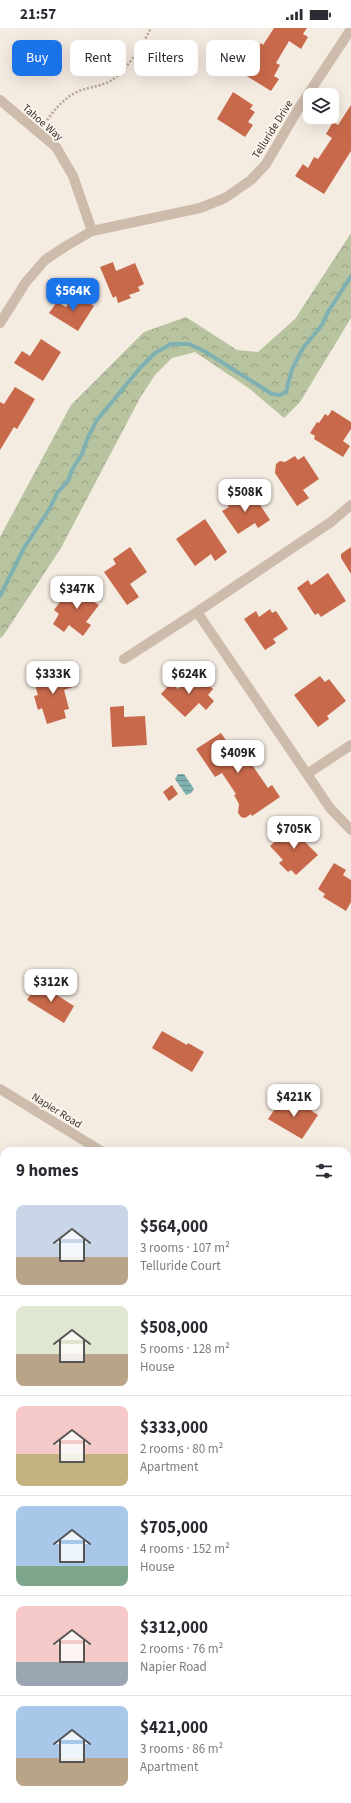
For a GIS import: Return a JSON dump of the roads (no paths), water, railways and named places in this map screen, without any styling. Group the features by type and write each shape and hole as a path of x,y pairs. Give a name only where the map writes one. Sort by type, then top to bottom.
{"street":[{"name":"Telluride Drive","path":"0,323 26,282 45,260 66,246 92,232 200,208 225,198 251,180 266,164 297,111 351,29"},
{"name":"Tahoe Way","path":"0,100 56,147 74,176 92,232"},
{"path":"124,659 331,522 351,505"},
{"path":"197,612 330,808 351,830"},
{"path":"307,774 351,746"},
{"name":"Napier Road","path":"0,1089 94,1147"}],"water":[{"path":"178,774 184,774 194,789 191,793 186,795 175,779"}],"waterway":[{"path":"0,596 24,548 50,508 57,493 68,481 97,420 140,368 155,353 171,344 189,344 204,351 272,394 280,395 286,392 292,369 303,348 322,325 328,312 351,276"}]}
